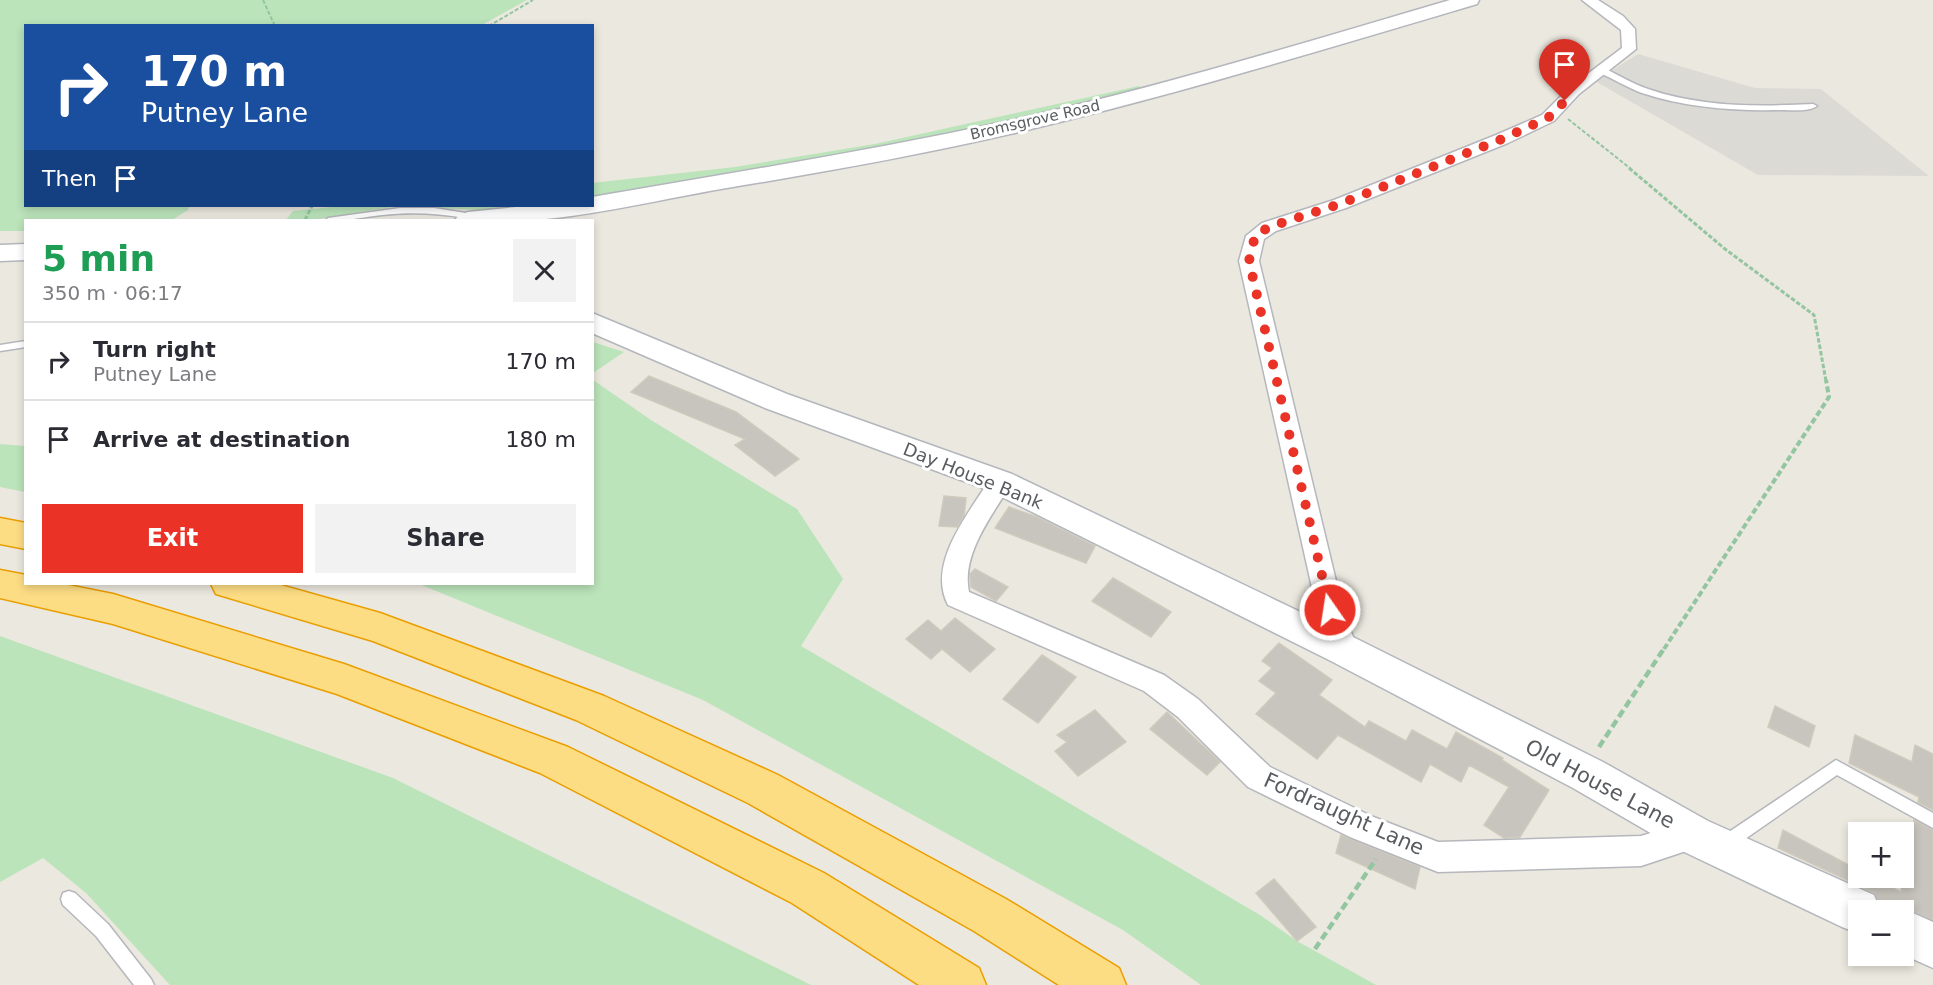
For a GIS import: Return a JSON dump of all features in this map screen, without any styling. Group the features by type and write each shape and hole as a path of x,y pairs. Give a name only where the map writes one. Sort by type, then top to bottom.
{"highway":[{"path":"0,531 24,536"},
{"path":"0,584 113,609 344,680 554,760 808,888 962,985"},
{"path":"232,585 380,628 601,713 763,789 990,915 1102,985"}],"main road":[{"name":"Bromsgrove Road","path":"594,204 863,159 1010,127 1213,76 1470,0"},
{"path":"477,219 575,207"},
{"path":"0,253 24,252"},
{"name":"Day House Bank","path":"594,323 776,401 999,482 1344,650"},
{"name":"Old House Lane","path":"1344,650 1588,775 1707,841 1848,906"},
{"path":"1914,936 1933,945"}],"street":[{"path":"1344,650 1330,610 1260,314 1249,261 1255,236 1269,227 1340,204 1502,139 1548,118 1574,91 1629,49 1628,29 1618,19 1589,0"},
{"name":"Fordraught Lane","path":"999,482 958,555 952,576 957,598 1154,683 1188,708 1259,777 1361,827 1438,857 1641,851 1707,841"}],"lane":[{"path":"1603,71 1643,90 1674,99 1777,109 1813,106"},
{"path":"338,219 397,210 431,210 469,216 469,219"},
{"path":"0,348 24,344"},
{"path":"1707,841 1836,767 1933,821"},
{"path":"69,899 102,930 145,985"}],"path":[{"path":"263,0 274,24"},
{"path":"492,24 533,0"},
{"path":"1556,110 1594,138 1725,249 1814,315 1829,397 1596,751"},
{"path":"1315,949 1375,860 1388,852 1417,850"}],"shaded area":[{"path":"1638,54 1755,88 1821,89 1929,176 1758,175 1595,81"}],"green space":[{"path":"0,0 527,0 484,24 24,24 24,207 189,207 188,210 174,219 24,219 24,231 0,231"},
{"path":"1139,86 1143,89 924,141 594,198 594,183 735,167 875,144"},
{"path":"331,207 392,207 319,219 287,219 293,211"},
{"path":"418,207 529,207 498,211"},
{"path":"594,342 624,352 594,372"},
{"path":"594,381 651,420 797,509 843,579 801,646 1260,915 1297,941 1376,985 1201,985 1123,930 703,700 421,585 594,585"},
{"path":"0,444 24,446 24,492 0,487"},
{"path":"0,636 393,778 811,985 170,985 86,893 43,858 0,882"}],"building":[{"path":"649,376 736,412 799,459 775,476 735,445 745,439 631,392"},
{"path":"944,496 966,498 964,516 957,527 939,526"},
{"path":"1009,507 1037,517 1095,546 1086,563 995,528"},
{"path":"975,569 1008,587 996,601 971,587 970,574"},
{"path":"1113,578 1171,612 1151,637 1092,601"},
{"path":"955,618 995,649 970,672 942,649 931,659 906,639 928,620 941,631"},
{"path":"1279,643 1332,680 1319,695 1365,727 1369,721 1406,741 1412,730 1447,749 1456,732 1503,758 1502,760 1549,790 1520,837 1504,838 1484,825 1509,787 1469,765 1461,782 1430,764 1421,782 1338,735 1317,759 1256,714 1276,693 1259,681 1272,668 1262,661"},
{"path":"1042,655 1076,677 1038,723 1003,699"},
{"path":"1775,706 1815,726 1809,747 1768,727"},
{"path":"1095,710 1126,742 1078,776 1055,751 1067,742 1057,735"},
{"path":"1167,712 1220,762 1207,775 1150,729"},
{"path":"1855,735 1912,762 1915,745 1933,754 1933,810 1918,802 1919,797 1849,763"},
{"path":"1914,820 1933,830 1933,920 1914,911 1914,900 1878,900 1875,893 1864,888 1893,888 1901,892 1902,888 1914,888"},
{"path":"1783,830 1848,865 1848,880 1778,848"},
{"path":"1341,835 1420,867 1415,889 1336,853"},
{"path":"1274,879 1316,927 1297,941 1256,893"}],"route":[{"path":"1330,610 1249,261 1255,236 1269,227 1340,204 1502,139 1548,118 1565,101"}]}
